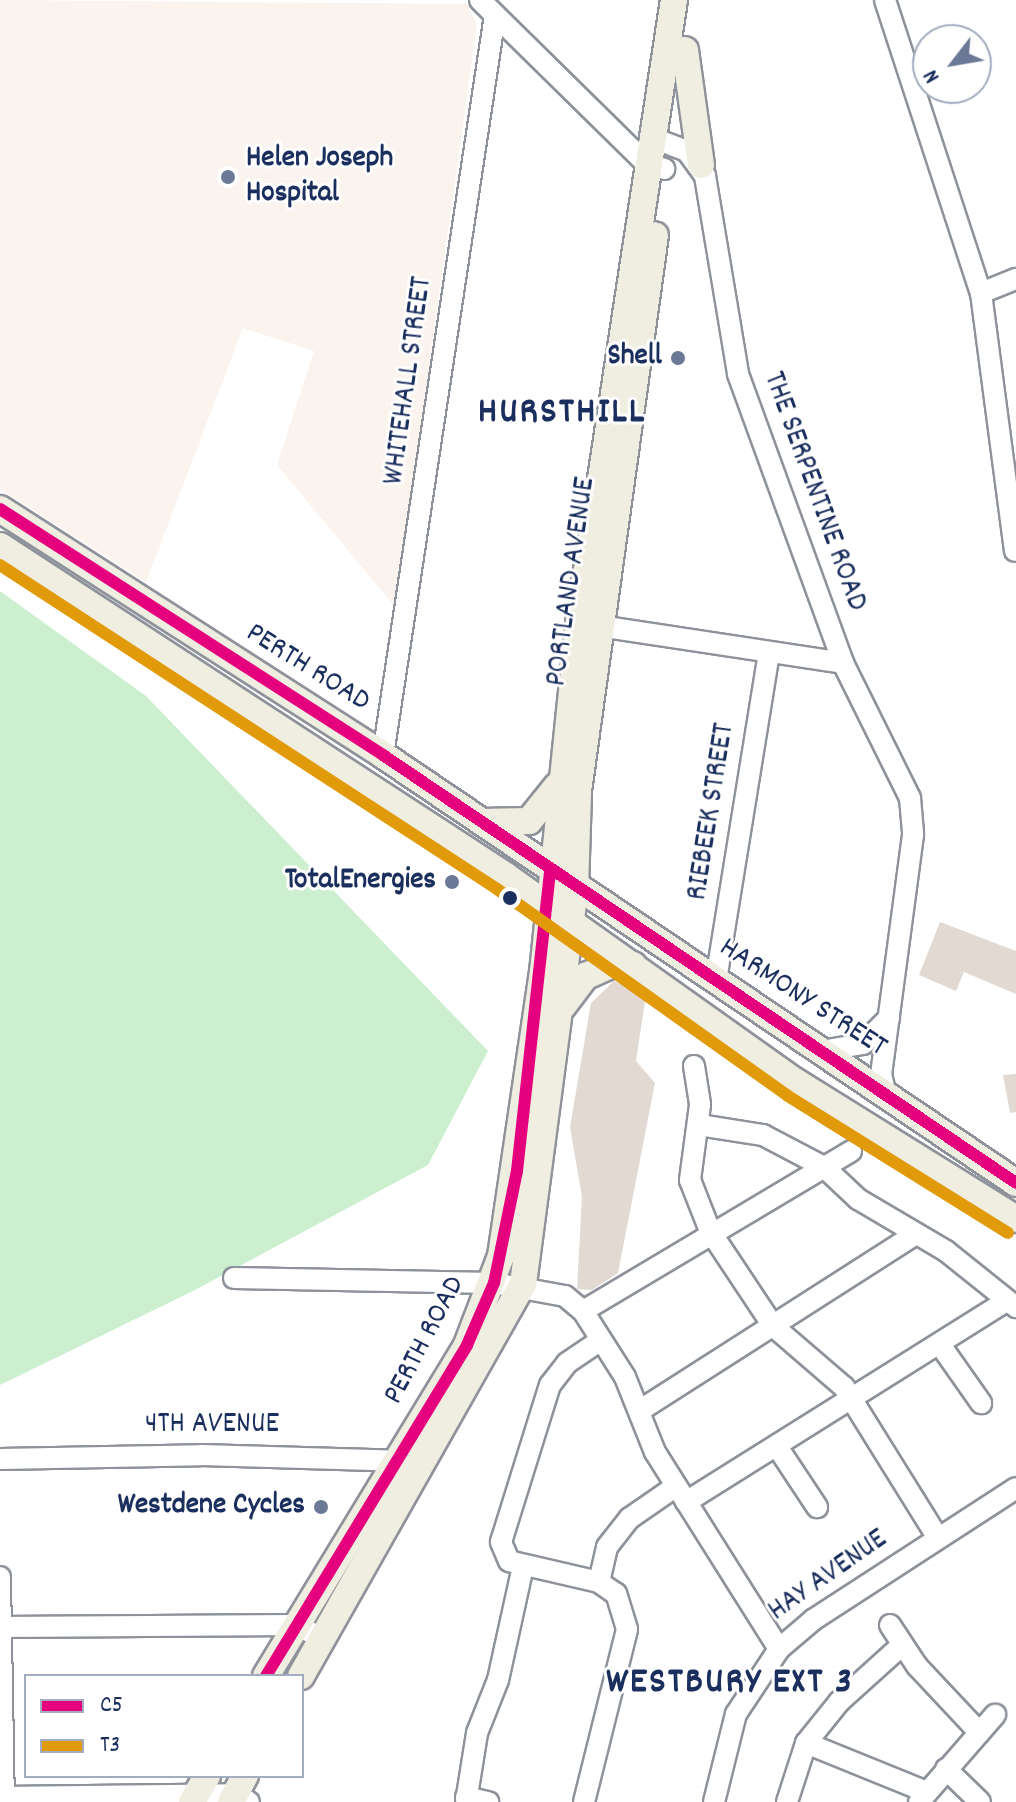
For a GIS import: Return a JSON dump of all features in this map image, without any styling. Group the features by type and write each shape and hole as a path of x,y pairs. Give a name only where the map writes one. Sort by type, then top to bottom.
{"main road":[{"name":"PORTLAND AVENUE","path":"662,140 674,0"},
{"name":"PORTLAND AVENUE","path":"550,872 561,780 589,624 656,166 685,50 693,0"},
{"path":"685,50 701,165"},
{"name":"PERTH ROAD","path":"0,509 383,755 550,872 543,972 517,1171 494,1283 410,1462 302,1674"},
{"name":"PERTH ROAD","path":"0,546 571,920"},
{"name":"PORTLAND AVENUE","path":"575,889 589,624"},
{"path":"478,822 529,821 561,780"},
{"name":"HARMONY STREET","path":"550,872 885,1092 1016,1183"},
{"path":"506,876 524,906 543,972"},
{"name":"PERTH ROAD","path":"267,1674 296,1625 410,1462 523,1284 575,889"},
{"path":"571,920 796,1082 1016,1219"},
{"path":"561,1009 586,976 611,965 633,965"}],"street":[{"path":"885,0 981,293 1014,515 1015,551"},
{"path":"488,8 656,166"},
{"name":"WHITEHALL STREET","path":"383,755 488,8"},
{"path":"662,140 701,165"},
{"name":"THE SERPENTINE ROAD","path":"701,165 738,374 843,663 910,798 909,881 881,1074 885,1092"},
{"path":"981,293 1016,279"},
{"path":"589,624 843,663"},
{"name":"RIEBEEK STREET","path":"716,980 769,654"},
{"path":"821,1051 863,1044 889,1018"},
{"path":"694,1066 699,1125 690,1180 710,1231 773,1326 829,1371 853,1402 938,1538"},
{"path":"599,1582 618,1529 778,1448 1011,1304 916,1234 858,1199 824,1167 763,1135 699,1125"},
{"path":"583,1311 710,1231 851,1151"},
{"path":"639,1411 916,1234"},
{"path":"234,1278 523,1284 557,1291 583,1311 601,1340 681,1495 779,1649"},
{"path":"584,1802 627,1629 616,1594 599,1582 523,1566 505,1557 502,1531 550,1385 567,1363 601,1340"},
{"path":"941,1346 981,1403"},
{"path":"778,1448 817,1507"},
{"name":"4TH AVENUE","path":"0,1459 410,1462"},
{"name":"HAY AVENUE","path":"714,1802 736,1714 779,1649 938,1538 1016,1488"},
{"path":"488,1802 466,1800 477,1733 498,1680 523,1566"},
{"path":"0,1577 2,1799 199,1791 240,1794"},
{"path":"0,1627 296,1625 322,1638"},
{"path":"890,1625 901,1646 979,1732"},
{"path":"787,1802 806,1743 901,1646"},
{"path":"806,1743 922,1797 995,1715"},
{"path":"946,1769 980,1802"}],"shaded area":[{"name":"Helen Joseph Hospital","path":"0,0 467,4 477,25 395,607 277,465 314,351 243,328 146,582 0,489"}],"green space":[{"path":"0,591 146,696 488,1051 428,1165 193,1291 0,1385"}],"building":[{"path":"940,922 1016,951 1016,994 964,972 956,991 919,975"},
{"path":"614,981 646,995 636,1061 655,1083 618,1273 592,1290 577,1289 582,1197 570,1127 591,1003"},
{"path":"1016,1074 1016,1112 1010,1113 1003,1075"}],"transit line":[{"name":"C5","path":"0,509 383,755 1016,1183"},
{"name":"T3","path":"0,565 497,889 788,1096 1008,1233"},
{"name":"C5","path":"267,1674 467,1345 494,1283 517,1171 550,872"}],"place":[{"name":"Helen Joseph Hospital","path":"228,177"},
{"name":"Shell","path":"678,358"},
{"name":"TotalEnergies","path":"452,882"},
{"name":"Westdene Cycles","path":"321,1507"}],"district":[{"name":"HURSTHILL","path":"562,414"},
{"name":"WESTBURY EXT 3","path":"730,1684"}]}
